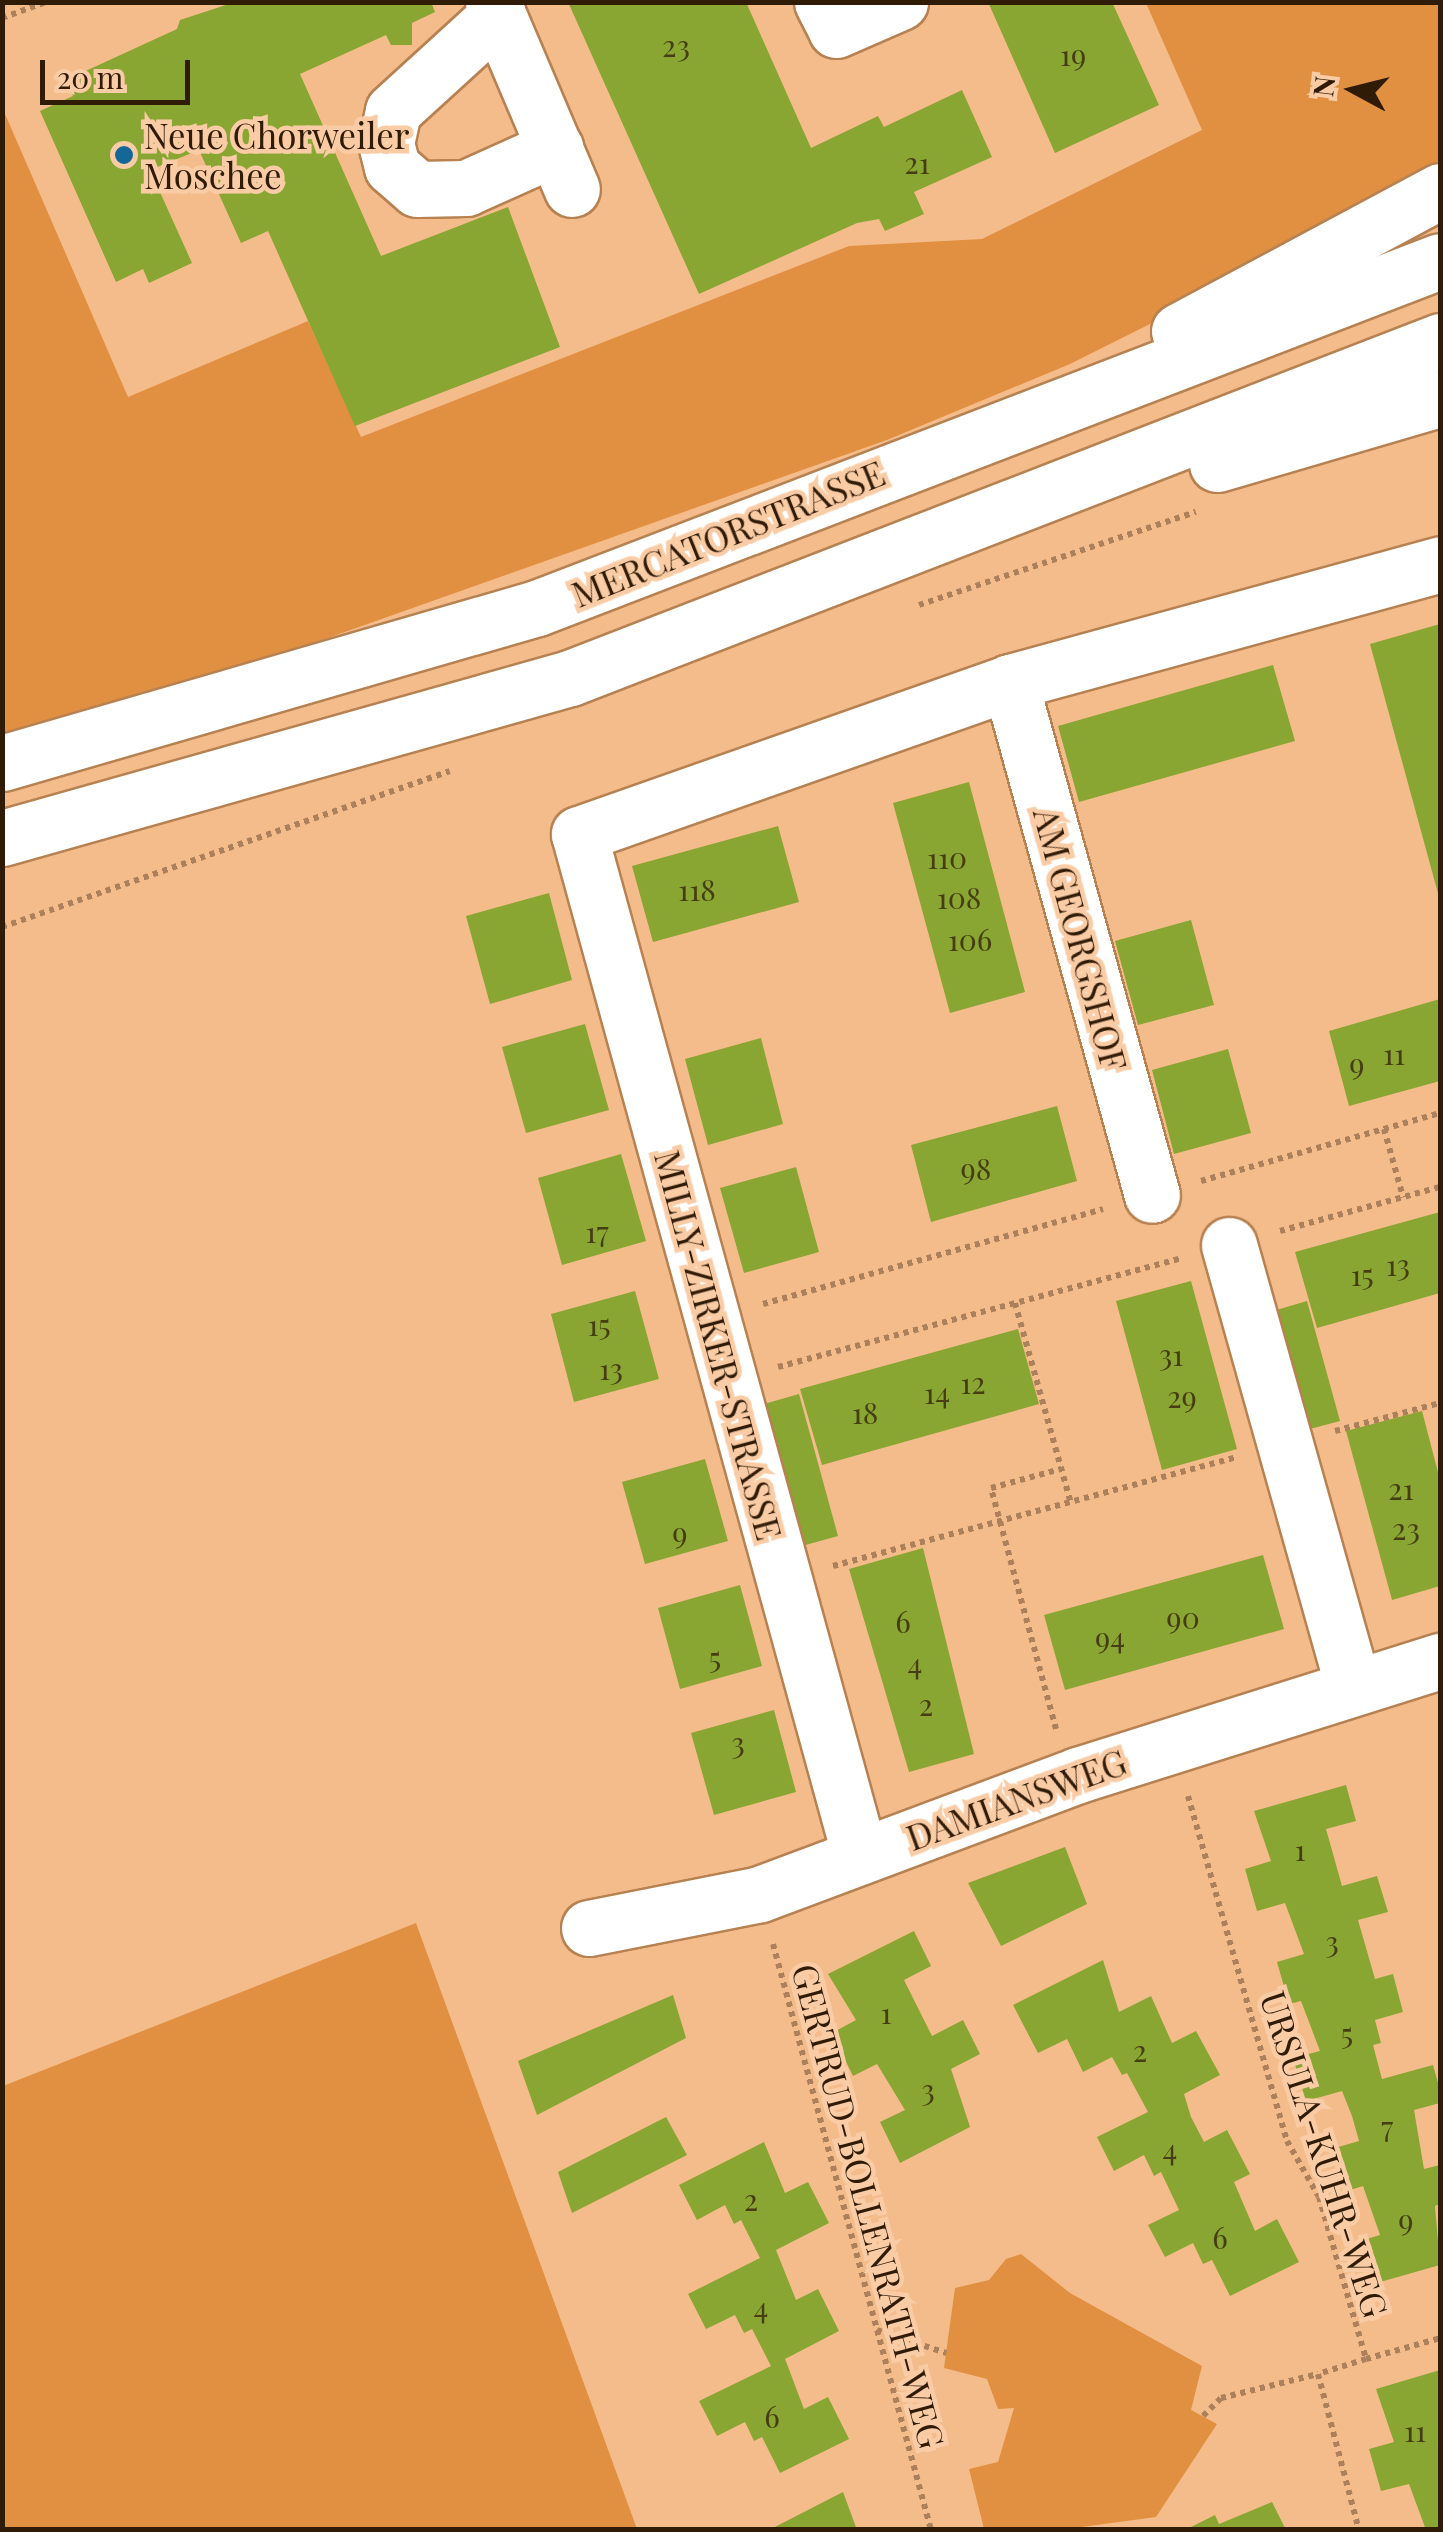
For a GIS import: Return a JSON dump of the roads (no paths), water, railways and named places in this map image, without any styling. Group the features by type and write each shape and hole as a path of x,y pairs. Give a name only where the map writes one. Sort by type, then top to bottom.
{"main road":[{"path":"822,2 836,30 900,2"},
{"path":"495,9 564,168 466,188 417,189 392,167 386,143 393,112 495,9"},
{"path":"902,464 1272,286 1440,191"},
{"name":"MERCATORSTRASSE","path":"2,763 537,608 902,464 1277,328 1440,261"},
{"path":"2,838 570,678 948,536 1440,342"},
{"path":"948,536 1440,400"},
{"path":"1010,682 1440,564"},
{"name":"MILLY-ZIRKER-STRASSE","path":"860,1856 579,834 1010,682"},
{"name":"AM GEORGSHOF","path":"1010,682 1152,1195"},
{"path":"1229,1245 1352,1684"},
{"name":"DAMIANSWEG","path":"589,1928 760,1894 1173,1742 1352,1684 1440,1661"}],"place":[{"name":"Neue Chorweiler Moschee","path":"124,155"}]}
